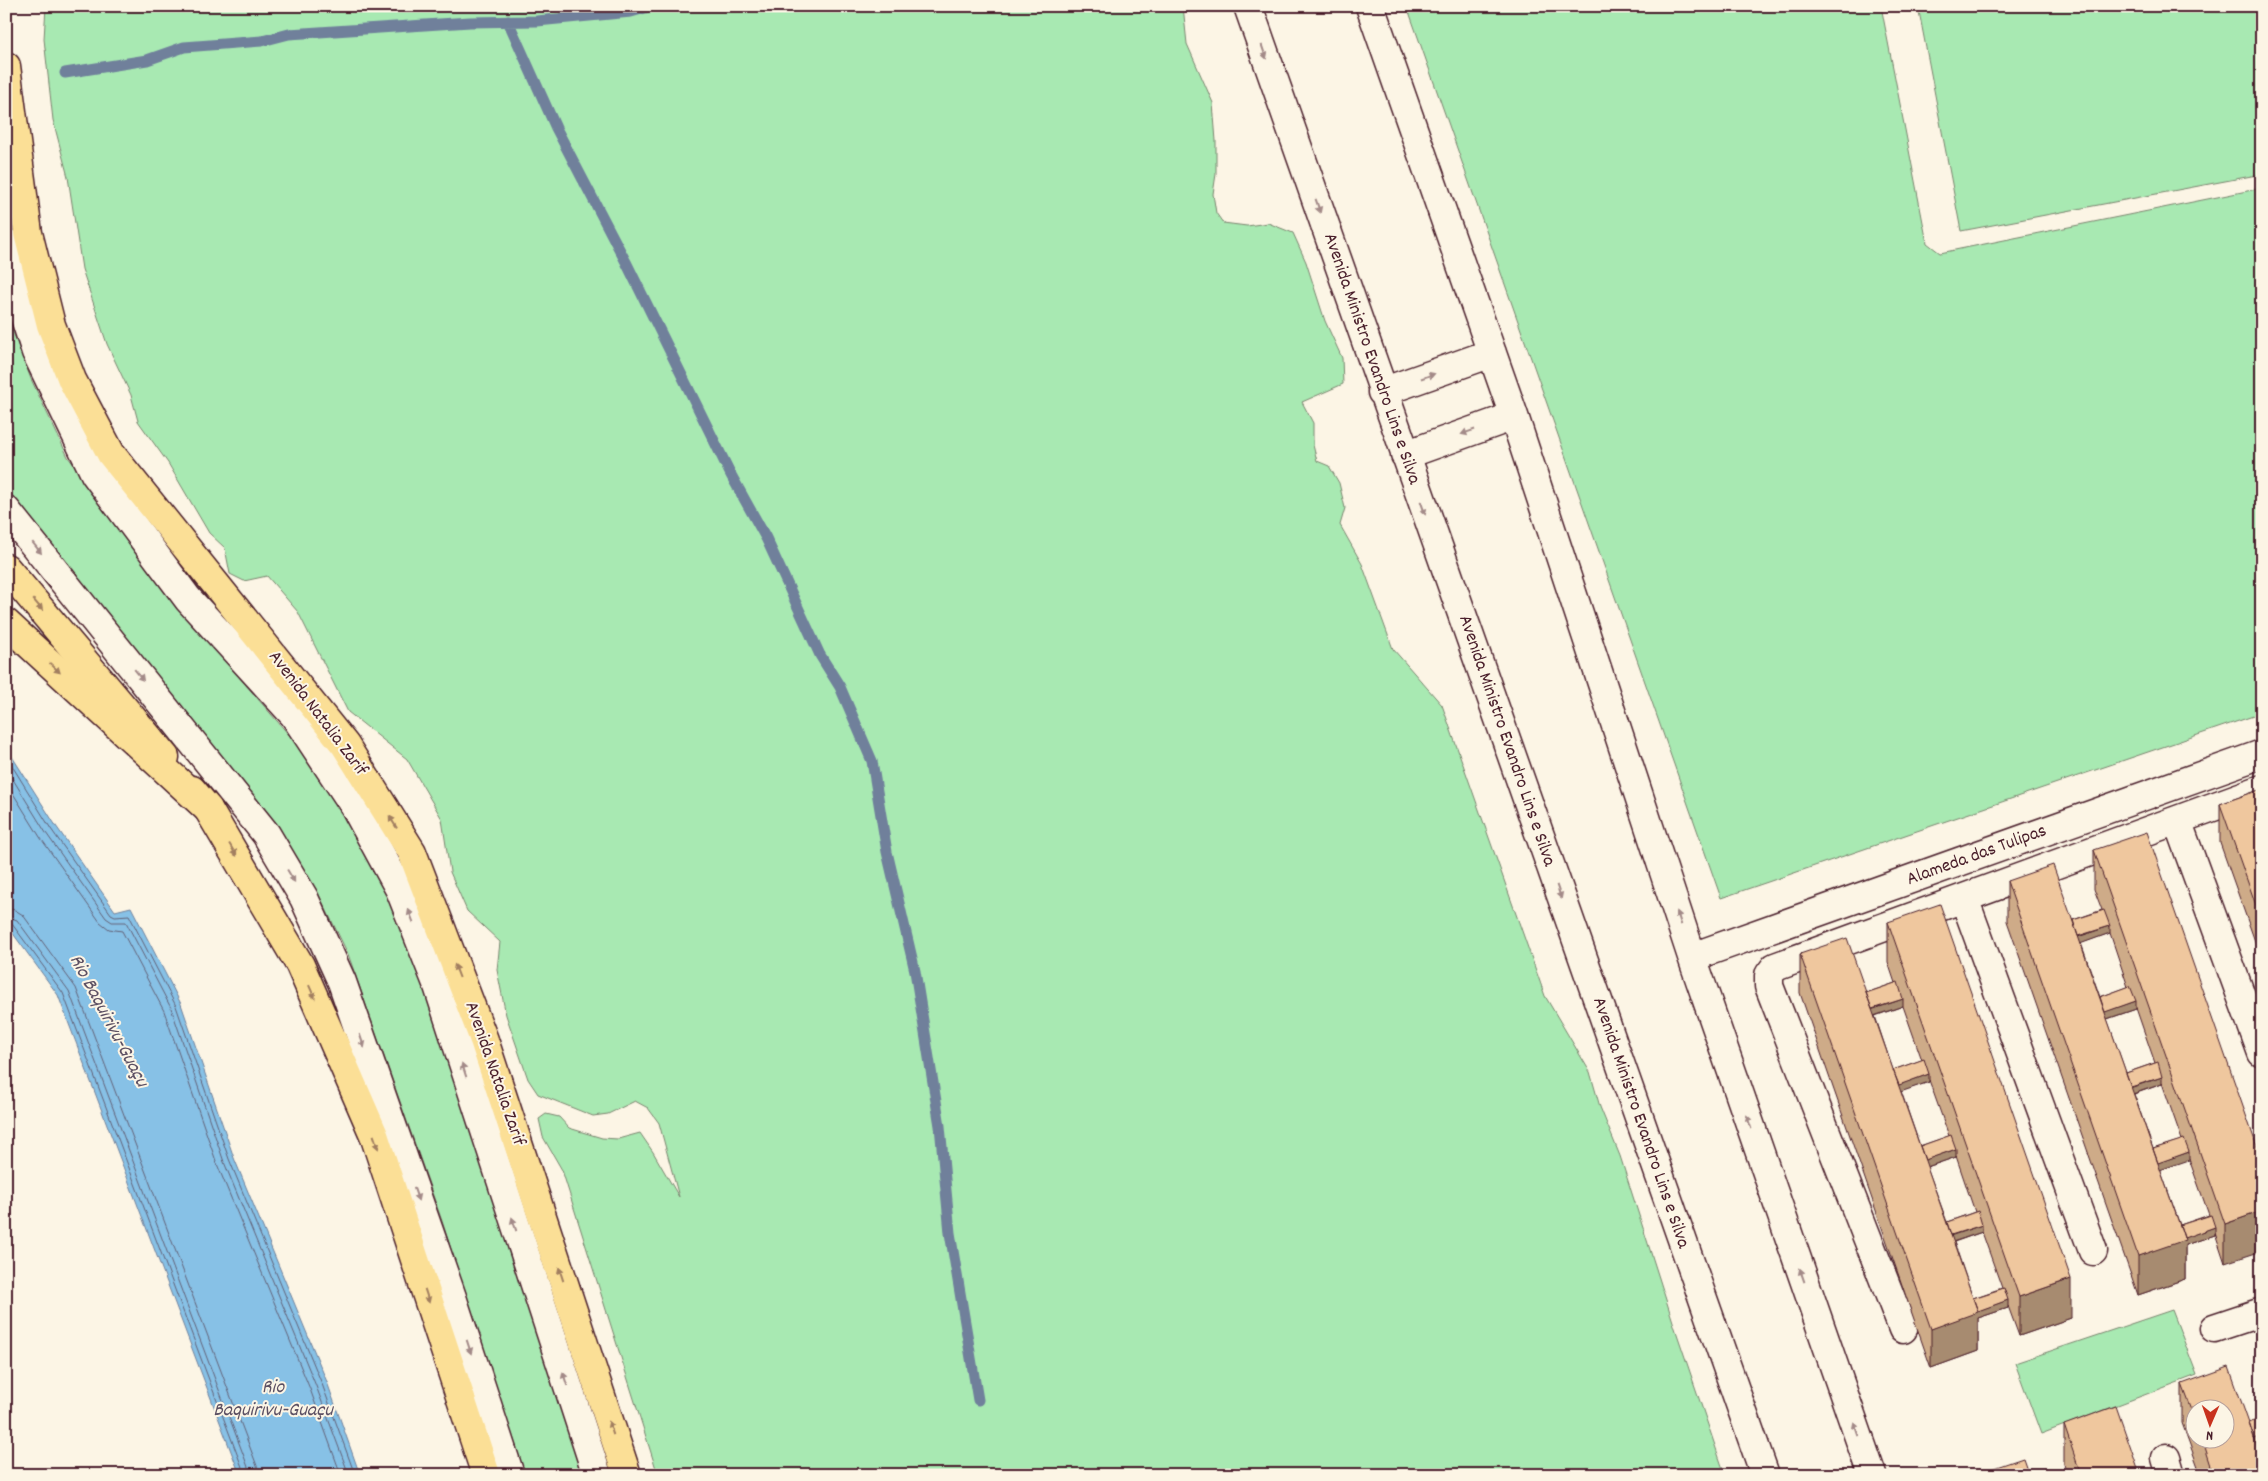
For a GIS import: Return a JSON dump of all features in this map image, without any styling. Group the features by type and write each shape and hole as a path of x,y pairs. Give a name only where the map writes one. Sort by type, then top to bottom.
{"main road":[{"name":"Avenida Natalia Zarif","path":"6,66 28,233 51,326 72,380 111,454 345,745 412,852 484,1040 627,1475"},
{"path":"6,568 208,809 300,965 374,1135 486,1475"},
{"path":"6,624 208,809"}],"street":[{"name":"Avenida Ministro Evandro Lins e Silva","path":"1248,6 1382,392 1765,1475"},
{"path":"1370,6 1514,416 1692,957 1872,1475"},
{"path":"6,243 12,278 36,352 95,474 188,599 294,715 355,807 400,890 438,986 597,1475"},
{"path":"1382,392 1492,354"},
{"path":"1405,455 1514,416"},
{"path":"6,510 266,834 304,898 342,982 452,1297 510,1475"},
{"name":"Alameda das Tulipas","path":"1692,957 2262,754"},
{"path":"1903,1330 1769,986 1769,975 1775,967 2262,789"},
{"path":"208,809 266,834"},
{"path":"2177,820 2262,1053"},
{"path":"1964,898 2093,1250"},
{"path":"2214,1328 2262,1312"}],"green space":[{"path":"46,6 1183,6 1187,44 1213,103 1216,174 1213,194 1216,213 1223,223 1247,226 1268,223 1293,233 1306,262 1325,321 1342,358 1343,384 1302,402 1313,423 1313,445 1317,461 1329,466 1339,483 1345,508 1340,525 1362,564 1393,649 1442,705 1545,996 1590,1072 1600,1107 1620,1156 1675,1328 1725,1475 658,1475 562,1170 543,1137 539,1119 546,1114 559,1117 569,1128 602,1138 618,1139 640,1133 679,1197 659,1123 648,1108 635,1101 608,1114 593,1116 538,1094 528,1079 506,1015 497,970 500,942 467,911 450,872 442,819 407,759 348,712 298,612 267,576 244,581 230,574 225,548 209,533 168,463 138,421 131,395 107,344 82,269 68,177 53,120 44,39"},
{"path":"1407,6 1881,6 1927,243 1940,253 2262,188 2262,713 1721,898"},
{"path":"1918,6 2261,6 2262,174 1961,231"},
{"path":"6,314 31,379 68,457 226,662 328,780 401,915 584,1475 523,1475 442,1221 348,954 322,901 274,822 206,737 72,579 6,487"},
{"path":"2172,1310 2197,1375 2041,1434 2015,1363"}],"water":[{"name":"Rio Baquirivu-Guaçu","path":"6,747 56,826 115,911 131,907 181,1004 234,1158 327,1382 360,1475 240,1475 58,995 6,924"}],"building":[{"path":"2262,789 2262,922 2220,804"},
{"path":"2147,832 2262,1161 2262,1211 2225,1224 2094,850"},
{"path":"2053,865 2185,1240 2138,1256 2007,881"},
{"path":"1940,904 2071,1279 2019,1297 1888,922"},
{"path":"2104,910 2110,926 2078,936 2073,920"},
{"path":"1847,938 1978,1312 1931,1329 1800,954"},
{"path":"1898,982 1903,999 1872,1009 1866,993"},
{"path":"2130,986 2136,1001 2105,1012 2100,997"},
{"path":"1924,1059 1929,1074 1899,1085 1893,1070"},
{"path":"2158,1062 2162,1077 2131,1087 2126,1073"},
{"path":"1951,1135 1956,1149 1925,1160 1920,1146"},
{"path":"2184,1139 2189,1152 2158,1163 2153,1149"},
{"path":"1978,1211 1982,1225 1951,1235 1947,1222"},
{"path":"2211,1215 2215,1227 2184,1238 2180,1225"},
{"path":"2004,1288 2008,1300 1978,1311 1973,1298"},
{"path":"2229,1367 2262,1460 2262,1475 2214,1475 2205,1448 2236,1448 2236,1398 2187,1398 2182,1384"},
{"path":"2116,1406 2140,1475 2081,1475 2064,1425"},
{"path":"2262,1418 2262,1436 2254,1439 2249,1423"},
{"path":"2023,1458 2029,1475 1976,1475 1976,1474"}],"waterway":[{"path":"65,73 147,60 184,47 262,41 289,34 470,22 537,21 631,12 652,6"},
{"path":"508,21 556,128 626,262 731,475 766,538 820,655 840,687 872,761 887,852 915,971 940,1126 950,1233 978,1400"}]}
